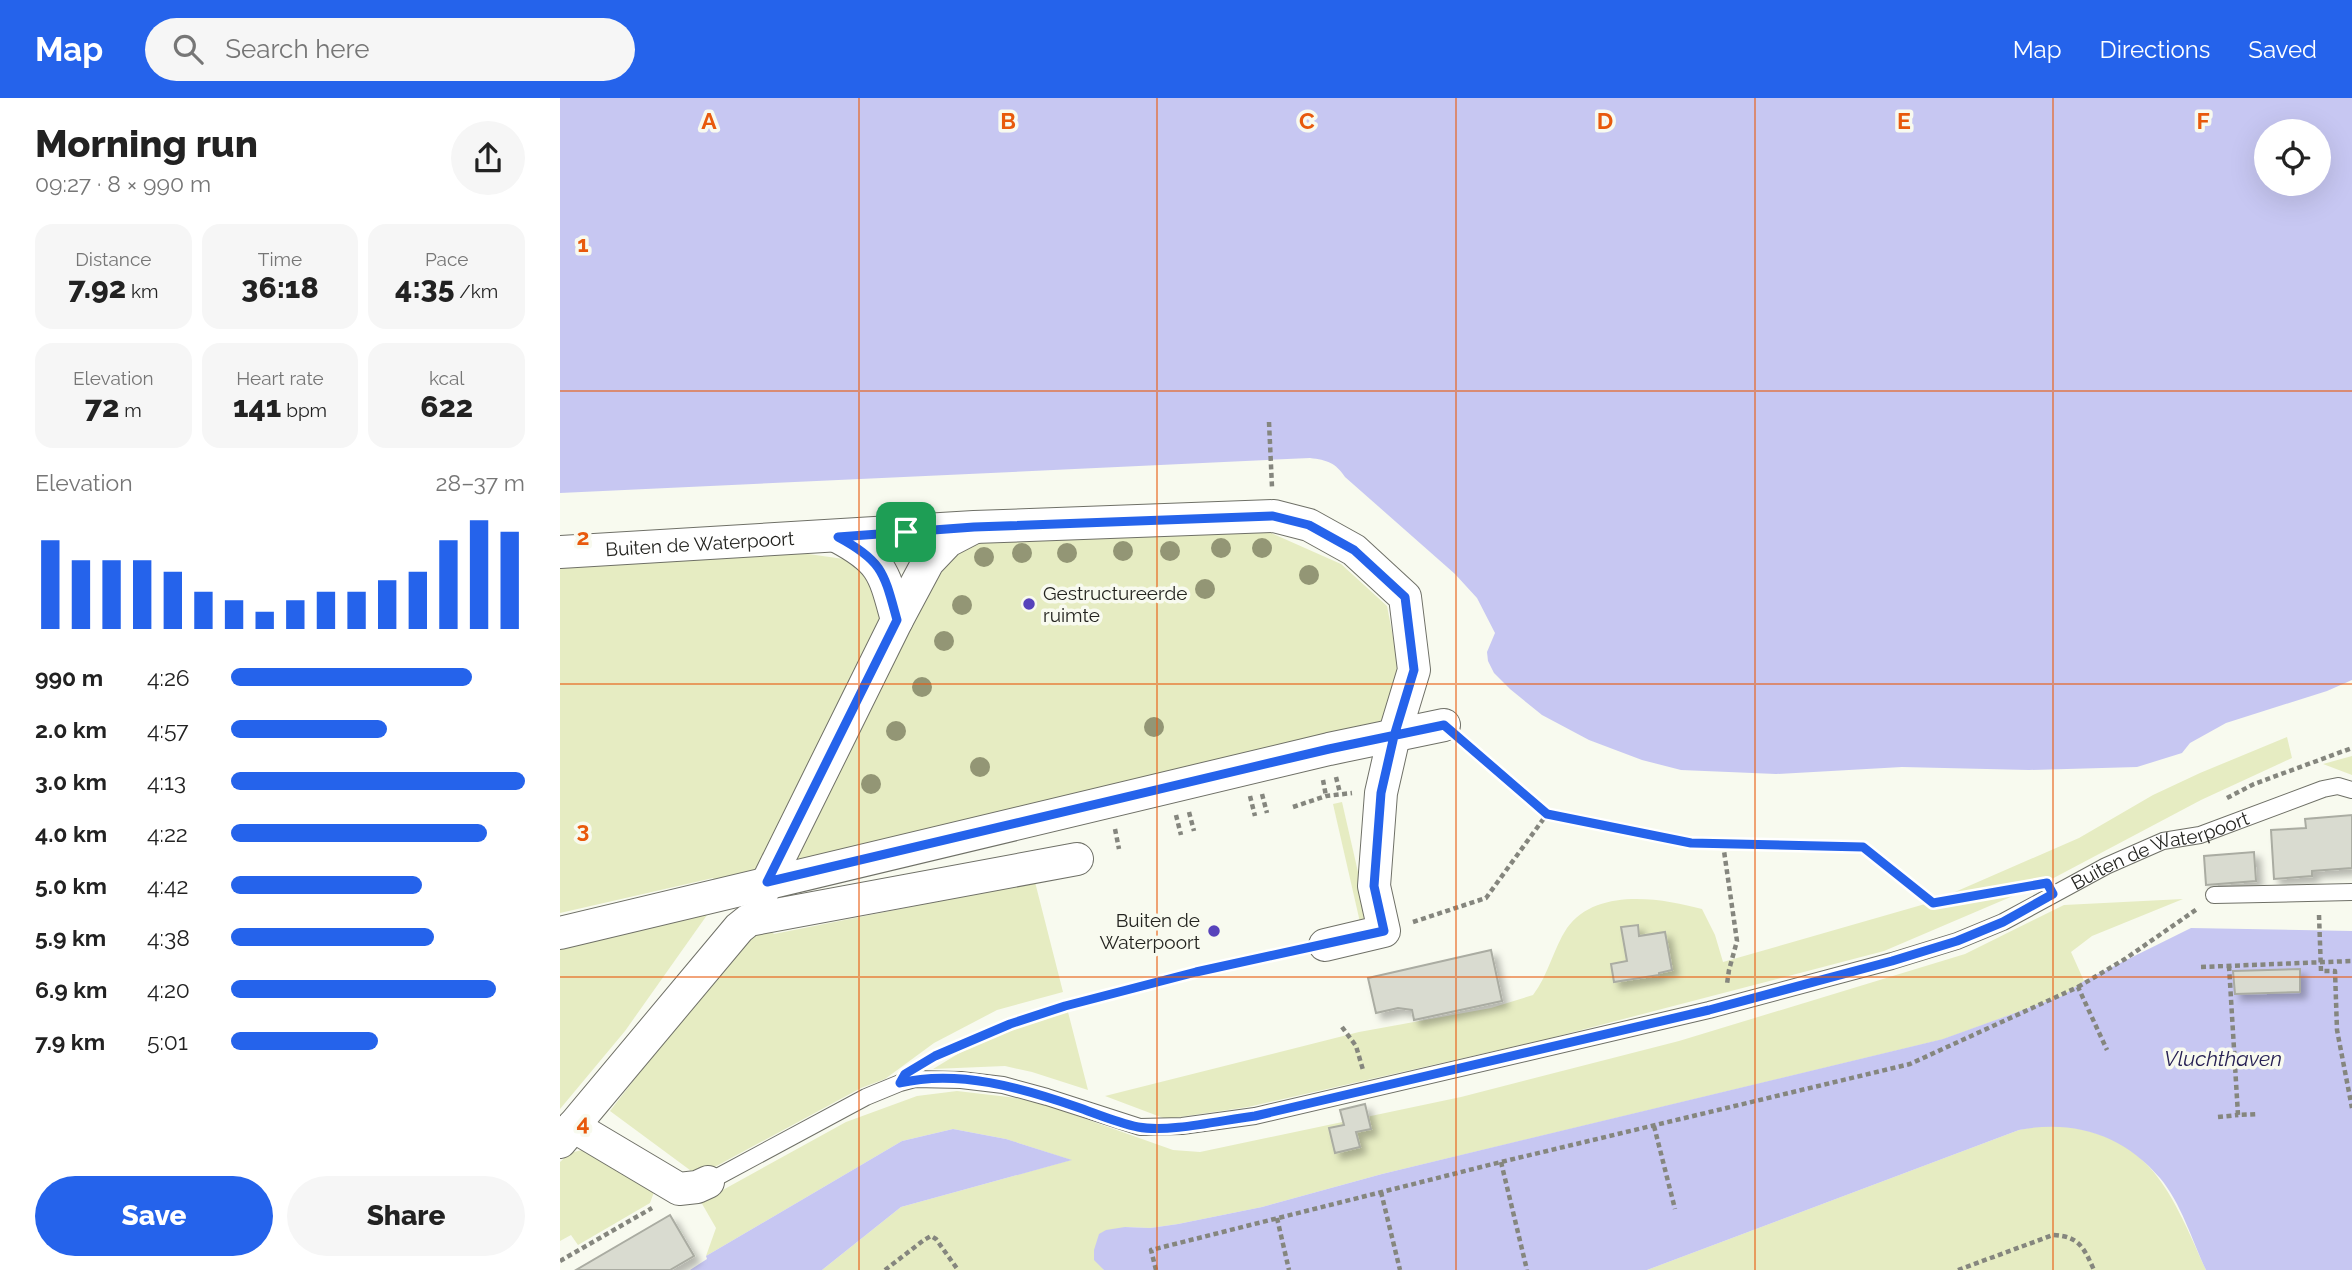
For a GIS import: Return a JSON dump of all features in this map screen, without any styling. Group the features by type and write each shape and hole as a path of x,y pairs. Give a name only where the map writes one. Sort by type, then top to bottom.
{"street":[{"name":"Buiten de Waterpoort","path":"560,552 974,527 1273,516 1309,525 1354,550 1405,597 1414,670 1394,736 1381,793 1374,886 1384,931"},
{"name":"Buiten de Waterpoort","path":"697,1186 671,1185 566,1134 739,928 749,920 928,562 948,541 974,527"},
{"path":"838,537 862,549 880,568 897,620"},
{"path":"560,933 1329,749 1444,725"},
{"path":"749,920 1077,859"},
{"path":"1325,945 1384,931"}],"lane":[{"name":"Buiten de Waterpoort","path":"697,1186 866,1097 900,1083 935,1078 1003,1085 1140,1127 1182,1126 1255,1116 1727,1005 1957,941 2003,922 2106,866 2163,841 2200,835 2323,789 2338,786 2352,790"},
{"path":"2209,900 2352,892"}],"path":[{"path":"1269,422 1273,516"},
{"path":"1444,725 1547,814 1691,843 1863,847 1933,903 2047,883 2053,894"},
{"path":"1293,807 1340,793 1381,793"},
{"path":"1384,931 1486,898 1547,814"},
{"path":"1723,844 1737,941 1729,970 1727,1005"},
{"path":"1156,1270 1151,1250 1910,1064 2078,987 2125,959 2209,900"},
{"path":"2318,904 2321,971 2334,971 2337,1030 2352,1108"},
{"path":"900,1083 905,1074 935,1056 1010,1024 1065,1006 1196,972 1325,945"},
{"path":"2201,967 2352,961"},
{"path":"2229,966 2238,1115"},
{"path":"2078,987 2107,1050"},
{"path":"1342,1027 1356,1046 1364,1076"},
{"path":"2218,1117 2258,1114"},
{"path":"1654,1126 1675,1209"},
{"path":"1502,1162 1527,1270"},
{"path":"560,1261 697,1186"},
{"path":"1381,1192 1400,1270"},
{"path":"1277,1218 1289,1270"},
{"path":"1958,1270 2053,1235 2069,1236 2081,1245 2094,1270"},
{"path":"885,1270 931,1236 958,1270"}],"green space":[{"path":"1260,528 1341,564 1387,606 1399,668 1385,729 789,863 868,699 952,554 963,541 1180,535"},
{"path":"794,552 844,559 863,570 881,607 880,621 759,872 714,880 713,878 560,913 560,563"},
{"path":"2287,737 2292,758 2201,800 2048,881 1884,951 1543,1040 1248,1107 1166,1119 1105,1096 1359,1032 1491,1008 1533,995 1567,928 1579,915 1612,901 1649,899 1702,909 1715,935 1723,962 1932,902 2079,838 2153,795 2200,773"},
{"path":"2352,756 2352,775 2323,764"},
{"path":"1342,802 1371,929 1362,931 1333,804"},
{"path":"1035,882 1063,992 997,1010 934,1043 885,1079 861,1088 698,1176 610,1111 742,940 765,926 774,934"},
{"path":"2183,899 2092,936 2071,952 2084,981 2062,996 1944,1039 1382,1174 1262,1207 1178,1224 1150,1228 1125,1227 1102,1267 1104,1270 822,1270 901,1207 1071,1160 1006,1139 953,1129 902,1141 706,1256 716,1228 701,1202 846,1122 917,1096 957,1091 1017,1098 1049,1106 1173,1150 1200,1152 1461,1097 1679,1041 1965,954 2064,905"},
{"path":"712,908 625,1031 560,1109 560,946"},
{"path":"1068,1012 1088,1090 1005,1066 933,1069 1009,1028"},
{"path":"2042,1125 2078,1129 2107,1137 2130,1150 2149,1167 2165,1188 2206,1270 1647,1270 2019,1130"},
{"path":"582,1150 654,1192 650,1203 578,1245 571,1235 560,1241 560,1162 570,1153"}],"water":[{"path":"560,98 2352,98 2352,680 2327,691 2226,723 2190,743 2182,753 2137,767 2029,770 1902,767 1776,774 1681,770 1642,760 1589,740 1542,715 1510,689 1494,673 1488,661 1487,652 1495,633 1477,598 1455,574 1338,468 1326,461 1310,458 560,493"},
{"name":"Vluchthaven","path":"2191,928 2352,931 2352,1270 2206,1270 2174,1199 2146,1163 2114,1141 2078,1129 2059,1127 2019,1130 1647,1270 1104,1270 1094,1260 1099,1234 1106,1230 1178,1224 1262,1207 1382,1174 1943,1039 2062,996 2084,981"},
{"path":"953,1129 1006,1139 1072,1160 901,1207 822,1270 690,1270 707,1259 706,1256 902,1141"}],"building":[{"path":"2352,815 2352,868 2312,871 2312,876 2274,879 2271,830 2306,828 2305,819"},
{"path":"2254,852 2256,881 2206,885 2204,856"},
{"path":"1638,925 1639,936 1665,932 1672,970 1659,975 1614,982 1611,964 1627,961 1621,927"},
{"path":"1491,950 1502,1001 1414,1020 1412,1010 1398,1008 1376,1013 1368,978"},
{"path":"2300,969 2300,992 2235,994 2233,971"},
{"path":"1365,1104 1371,1129 1356,1132 1360,1147 1335,1153 1329,1128 1344,1125 1340,1110"},
{"path":"670,1215 694,1256 670,1270 576,1270"}],"place":[{"name":"Gestructureerde ruimte","path":"1029,604"},
{"name":"Buiten de Waterpoort","path":"1214,931"}],"route":[{"path":"906,532 838,537 862,549 880,568 897,620 767,882 1329,749 1394,736 1444,725 1547,814 1691,843 1863,847 1933,903 2047,883 2053,894 2003,922 1957,941 1892,961 1709,1010 1255,1116 1182,1126 1140,1127 1003,1085 935,1078 900,1083 905,1074 935,1056 1010,1024 1065,1006 1254,958 1384,931 1374,886 1381,793 1394,736 1414,670 1405,597 1354,550 1309,525 1273,516 906,532"}]}
